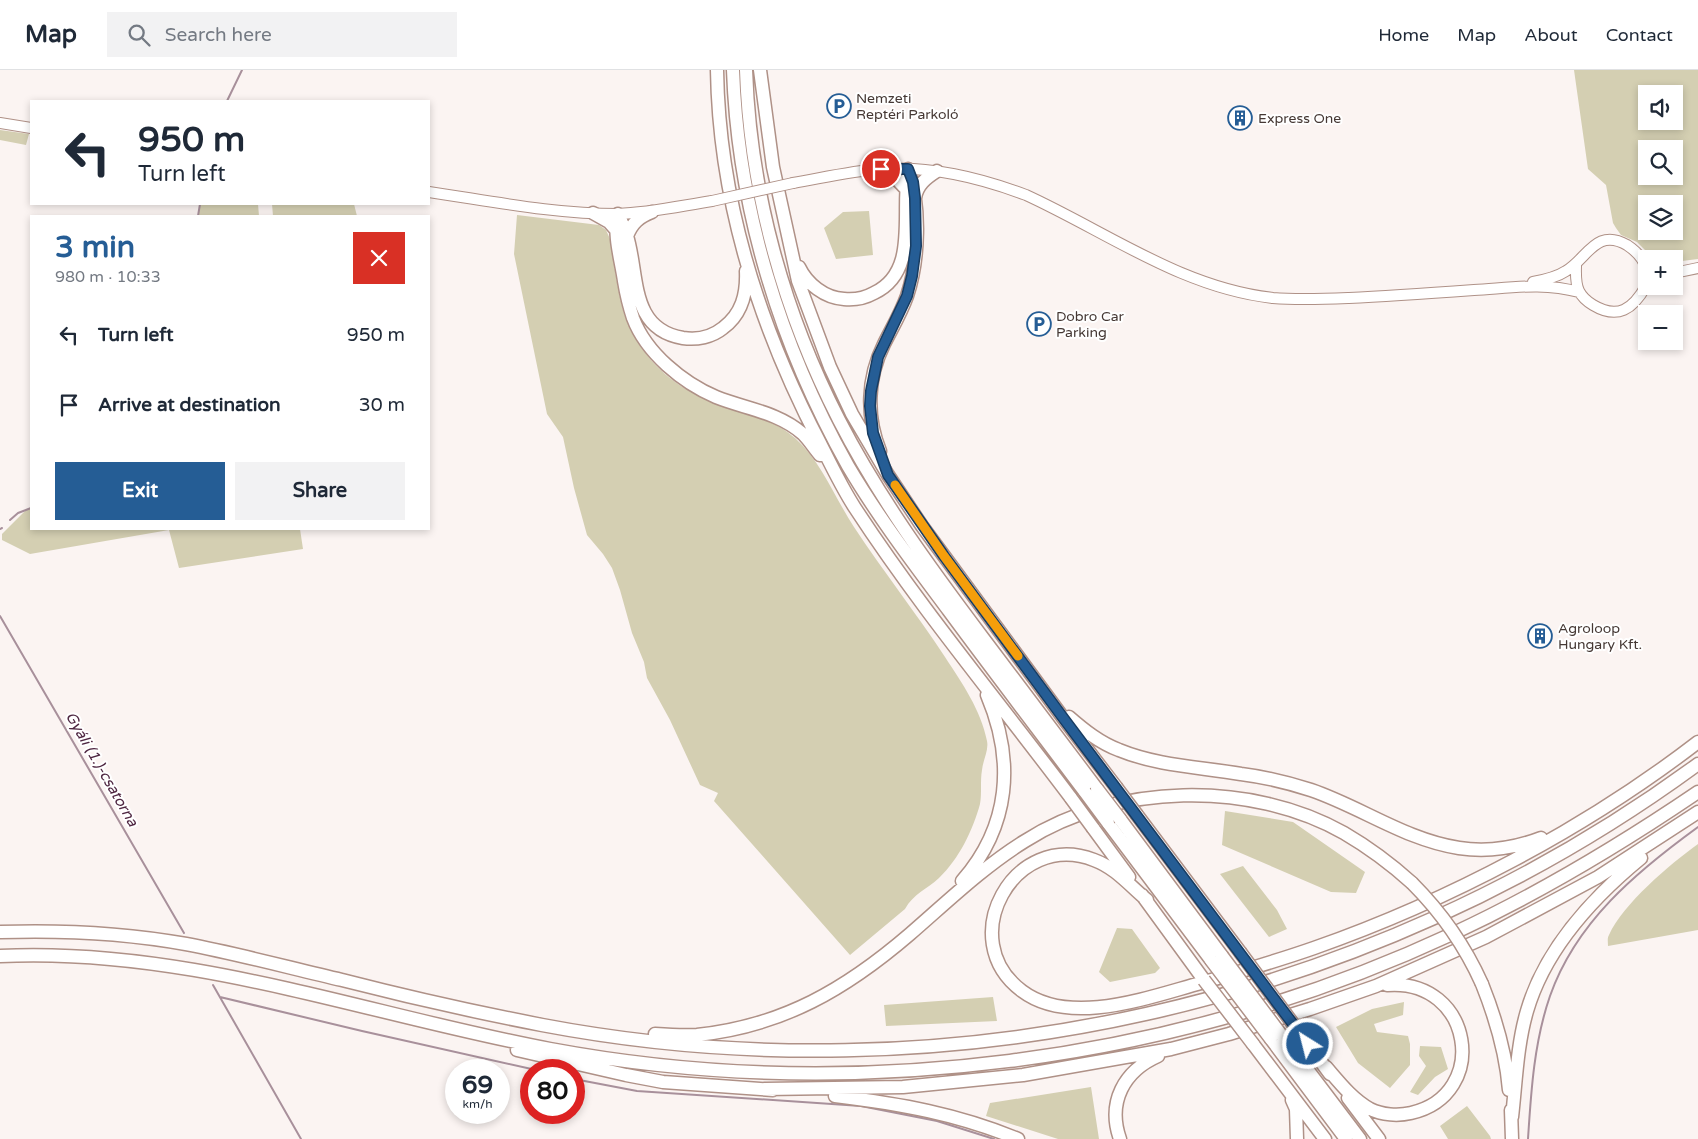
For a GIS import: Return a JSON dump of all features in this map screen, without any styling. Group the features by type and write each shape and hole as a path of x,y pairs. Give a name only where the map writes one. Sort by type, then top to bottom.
{"highway":[{"path":"718,70 718,102 726,167 735,217 745,257 780,359 804,412 854,507 887,555 1325,1139"},
{"path":"733,70 735,108 742,161 757,240 780,316 798,363 821,413 849,467 906,554 1091,790"},
{"path":"746,70 754,155 772,241 796,321 819,378 839,420 862,461 916,547 1091,790 1276,1038 1346,1139"},
{"path":"760,70 773,167 792,256 808,310 830,367 852,414 888,475 944,556 1379,1139"},
{"path":"881,169 889,171 905,188"},
{"path":"792,256 806,279 823,293 833,297 844,300 861,298 880,291 890,282 902,257 906,235 905,188 908,169"},
{"path":"888,475 873,433 870,406 878,357 904,303 912,276 916,246 915,198 913,182 908,169"},
{"path":"915,198 921,183 937,171"},
{"path":"622,233 636,220 652,212"},
{"path":"593,213 609,222 622,233 626,294 634,320 647,341 668,367 694,386 718,397 776,417 803,434 836,475"},
{"path":"618,214 642,308 656,326 674,336 686,338 706,337 722,330 736,315 745,295 745,257"},
{"path":"939,908 979,860 995,828 1001,806 1005,771 1003,746 998,721 978,677"},
{"path":"1036,681 1068,717 1083,730 1117,750 1166,764 1241,774 1293,784 1329,797 1412,835 1440,844 1474,850 1497,849 1532,842 1576,824"},
{"path":"1147,900 1120,875 1096,860 1067,854 1044,859 1018,873 1002,894 996,908 992,929 995,953 1002,968 1016,986 1034,999 1052,1006 1090,1008 1146,998 1277,960 1355,933 1453,890 1531,850 1649,778 1698,742"},
{"path":"0,932 63,932 121,935 182,943 449,1006 595,1035 736,1049 855,1051 904,1049 1031,1036 1129,1018 1198,1002 1321,964 1393,936 1500,886 1575,845 1630,811 1698,764"},
{"path":"0,956 109,959 200,971 286,988 453,1029 540,1047 675,1066 759,1071 858,1072 955,1067 1086,1049 1164,1033 1285,999 1338,981 1439,940 1510,906 1588,862 1698,792"},
{"path":"595,1035 627,1033 695,1035 735,1029 779,1017 821,998 846,983 910,934 993,864 1026,840 1055,825 1105,806 1168,795 1213,795 1273,806 1307,817 1343,832 1374,852 1412,883 1448,924 1466,952 1482,984 1494,1013 1504,1050 1512,1117"},
{"path":"1512,1139 1512,1117 1519,1053 1527,1012 1538,981 1557,946 1575,922 1625,871 1698,812"},
{"path":"766,1089 861,1089 943,1084 1023,1075 1171,1050 1269,1023 1376,986 1450,954 1521,920 1598,877 1685,822"},
{"path":"1326,1068 1356,1100 1372,1110 1388,1114 1418,1111 1434,1104 1453,1083 1462,1059 1462,1042 1458,1025 1442,1002 1425,990 1404,984 1376,986"},
{"path":"453,1029 481,1041 626,1075 663,1082 766,1089 872,1100 965,1119 1018,1139"},
{"path":"1276,1038 1360,1139"},
{"path":"1120,1139 1116,1129 1115,1115 1117,1102 1123,1086 1134,1070 1149,1060 1171,1050"},
{"path":"1283,1083 1296,1109 1297,1139"}],"main road":[{"path":"0,123 30,128"},
{"path":"430,192 512,205 618,214 652,212 793,183 881,169 937,171 960,174 1026,195 1174,271 1247,294 1300,300 1410,295 1520,286 1548,286 1579,292"},
{"path":"1520,286 1565,272 1576,265 1584,253 1593,245 1607,240 1620,241 1633,249 1638,255"},
{"path":"1576,265 1576,280 1579,292 1588,302 1602,310 1615,312 1624,310 1632,305 1641,295"},
{"path":"1683,266 1698,267"},
{"path":"1683,271 1698,267"}],"shaded area":[{"path":"1574,70 1698,70 1698,259 1683,261 1683,250 1645,250 1637,242 1621,235 1613,223 1606,185 1588,169"},
{"path":"0,130 29,134 26,145 0,140"},
{"path":"200,205 258,205 259,215 198,215"},
{"path":"272,205 354,205 357,215 273,215"},
{"path":"869,211 873,255 836,259 824,228 843,212"},
{"path":"517,215 599,225 606,230 610,239 623,310 633,334 647,356 665,374 686,389 768,421 786,431 804,447 820,469 854,527 923,624 976,708 984,730 987,748 981,774 980,804 964,844 953,862 939,878 850,955 714,801 718,793 700,785 670,720 647,678 644,662 632,633 612,568 587,535 563,437 547,414 514,254"},
{"path":"30,508 30,530 169,530 30,554 2,540 2,534"},
{"path":"169,530 300,530 303,549 179,568"},
{"path":"1225,811 1293,822 1365,872 1356,893 1331,892 1222,845"},
{"path":"1698,844 1698,930 1608,946 1608,936 1636,898 1661,873"},
{"path":"1243,866 1277,910 1287,929 1269,937 1220,874"},
{"path":"1117,928 1132,929 1160,968 1155,973 1110,982 1099,972"},
{"path":"993,997 997,1021 886,1026 884,1005"},
{"path":"1404,1002 1403,1015 1374,1024 1377,1032 1408,1036 1410,1044 1410,1065 1390,1088 1358,1063 1336,1027 1372,1009"},
{"path":"1420,1046 1441,1047 1448,1069 1435,1077 1418,1095 1410,1092 1426,1066 1419,1056"},
{"path":"1091,1087 1099,1139 1058,1139 986,1116 990,1103"},
{"path":"1467,1106 1491,1139 1448,1139 1440,1126"}],"waterway":[{"path":"227,100 242,70"},
{"path":"198,215 200,205"},
{"path":"10,520 18,513 30,508"},
{"name":"Gyáli (1.)-csatorna","path":"0,616 184,933"},
{"path":"1528,1139 1532,1085 1540,1031 1550,996 1561,969 1575,945 1610,901 1652,862 1698,827"},
{"name":"Gyáli (1.)-csatorna","path":"213,985 301,1139"},
{"path":"220,997 520,1066"},
{"path":"585,1081 637,1091 861,1106 937,1121 994,1139"}],"slow traffic":[{"path":"895,485 922,526 1018,656"}],"place":[{"name":"Nemzeti Reptéri Parkoló","path":"839,106"},
{"name":"Express One","path":"1240,118"},
{"name":"Dobro Car Parking","path":"1039,324"},
{"name":"Agroloop Hungary Kft.","path":"1540,636"}],"route":[{"path":"881,169 908,169 913,182 916,213 915,262 907,296 878,357 872,378 870,406 873,433 888,475 922,526 1064,719 1308,1044"}]}
